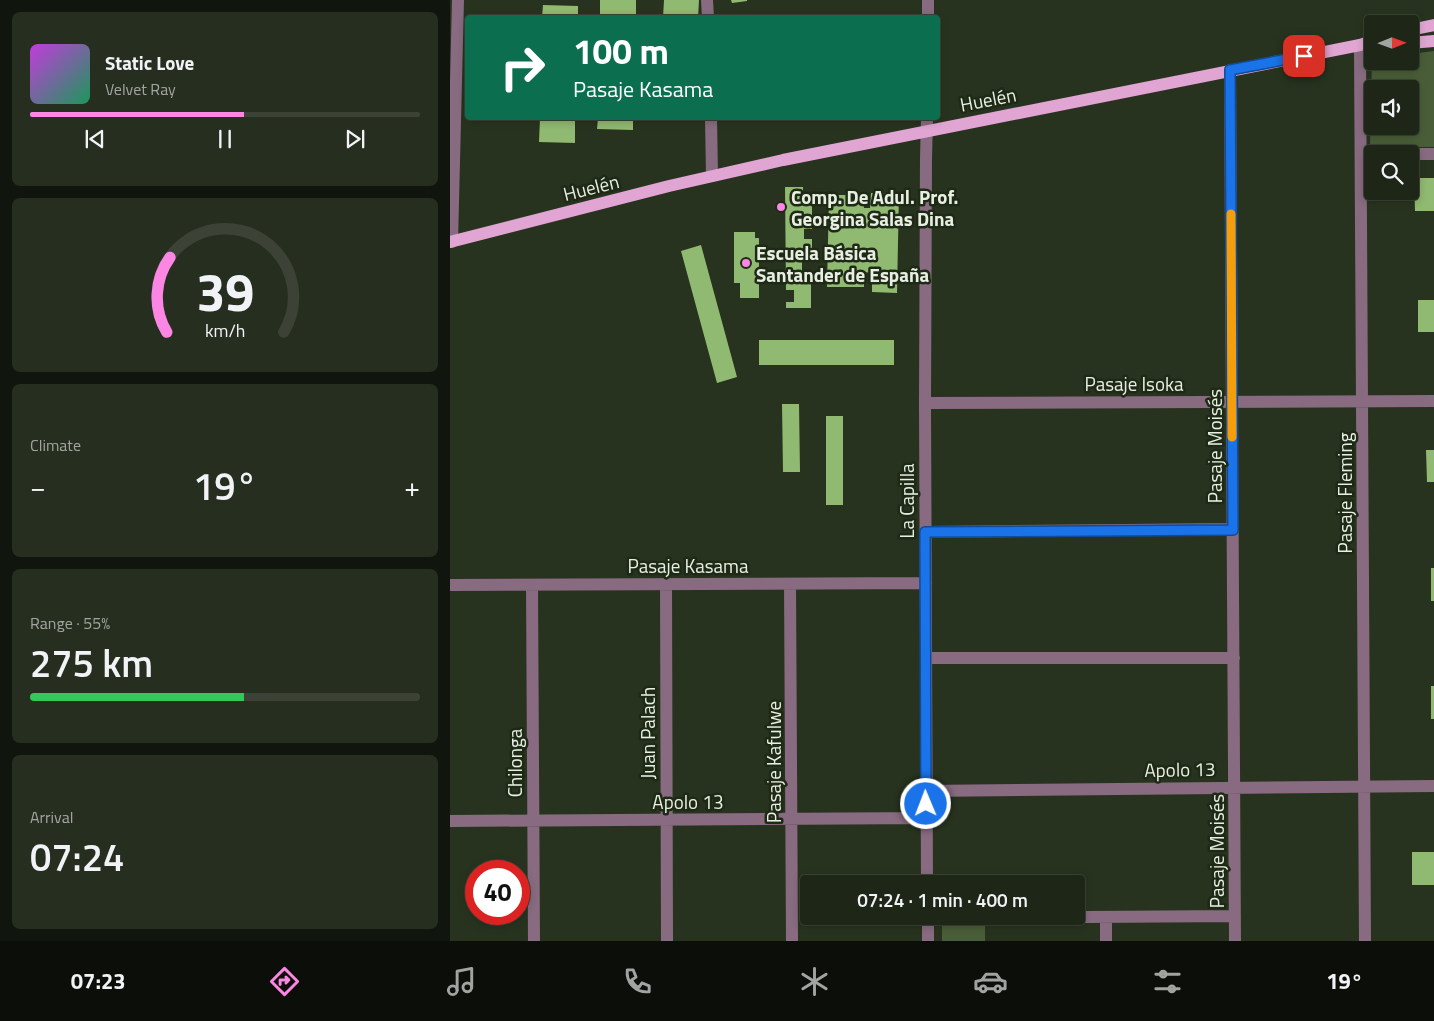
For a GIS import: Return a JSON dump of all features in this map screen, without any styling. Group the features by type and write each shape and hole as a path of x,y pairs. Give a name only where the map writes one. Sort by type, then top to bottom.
{"main road":[{"path":"1419,28 1434,25"},
{"path":"1419,42 1434,41"},
{"name":"Huelén","path":"451,242 927,124 1230,70 1364,44"}],"street":[{"path":"451,242 453,81 458,0"},
{"path":"707,0 708,15"},
{"path":"928,0 928,15"},
{"name":"Pasaje Moisés","path":"1230,70 1235,941"},
{"name":"Pasaje Fleming","path":"1366,145 1368,70"},
{"path":"710,120 712,176"},
{"name":"La Capilla","path":"927,124 925,403 927,875"},
{"path":"1419,154 1434,154"},
{"name":"Pasaje Fleming","path":"1365,200 1362,401 1365,941"},
{"name":"Pasaje Isoka","path":"925,403 1434,401"},
{"path":"925,532 1233,530"},
{"name":"Pasaje Kasama","path":"450,585 926,583"},
{"name":"Juan Palach","path":"666,584 667,941"},
{"name":"Pasaje Kafulwe","path":"790,584 792,941"},
{"name":"Chilonga","path":"532,585 534,941"},
{"path":"926,658 1234,658"},
{"name":"Apolo 13","path":"926,791 1434,786"},
{"name":"Apolo 13","path":"450,822 926,818"},
{"path":"1085,917 1235,916"},
{"path":"1106,917 1106,941"},
{"path":"928,925 928,941"}],"green space":[{"path":"1434,51 1434,147 1419,147 1419,145 1370,145 1370,135 1419,135 1419,80 1371,80 1372,70 1419,70 1419,53"},
{"path":"942,926 985,926 985,941 942,941"}],"building":[{"path":"600,0 636,0 636,15 600,15"},
{"path":"664,0 699,0 698,15 663,15"},
{"path":"731,0 747,0 747,1 732,3"},
{"path":"543,5 578,6 578,15 542,15"},
{"path":"540,120 575,120 575,143 539,142"},
{"path":"598,120 633,120 633,130 597,129"},
{"path":"1419,178 1434,178 1434,211 1415,211 1415,200 1419,200"},
{"path":"785,187 803,187 803,199 812,199 812,229 804,229 804,239 812,239 812,256 802,256 802,279 811,279 811,308 786,308 786,302 794,302 794,290 786,290"},
{"path":"871,193 899,193 897,293 872,292 872,273 864,272 864,287 827,287 829,195 865,195 864,208 870,208"},
{"path":"734,232 755,232 755,238 759,238 759,298 740,298 740,283 734,283"},
{"path":"701,245 737,377 717,383 681,251"},
{"path":"1418,300 1434,300 1434,332 1418,332"},
{"path":"759,340 894,340 894,365 759,365"},
{"path":"782,404 799,404 800,472 783,472"},
{"path":"826,416 843,416 843,505 826,505"},
{"path":"1426,450 1434,450 1434,482 1427,482"},
{"path":"1431,568 1434,568 1434,601 1431,601"},
{"path":"1431,686 1434,686 1434,719 1431,719"},
{"path":"1412,852 1434,852 1434,885 1412,885"}],"slow traffic":[{"path":"1231,214 1232,437"}],"place":[{"name":"Comp. De Adul. Prof. Georgina Salas Dina","path":"781,207"},
{"name":"Escuela Básica Santander de España","path":"746,263"}],"route":[{"path":"926,804 925,532 1233,530 1230,70 1304,56"}]}
